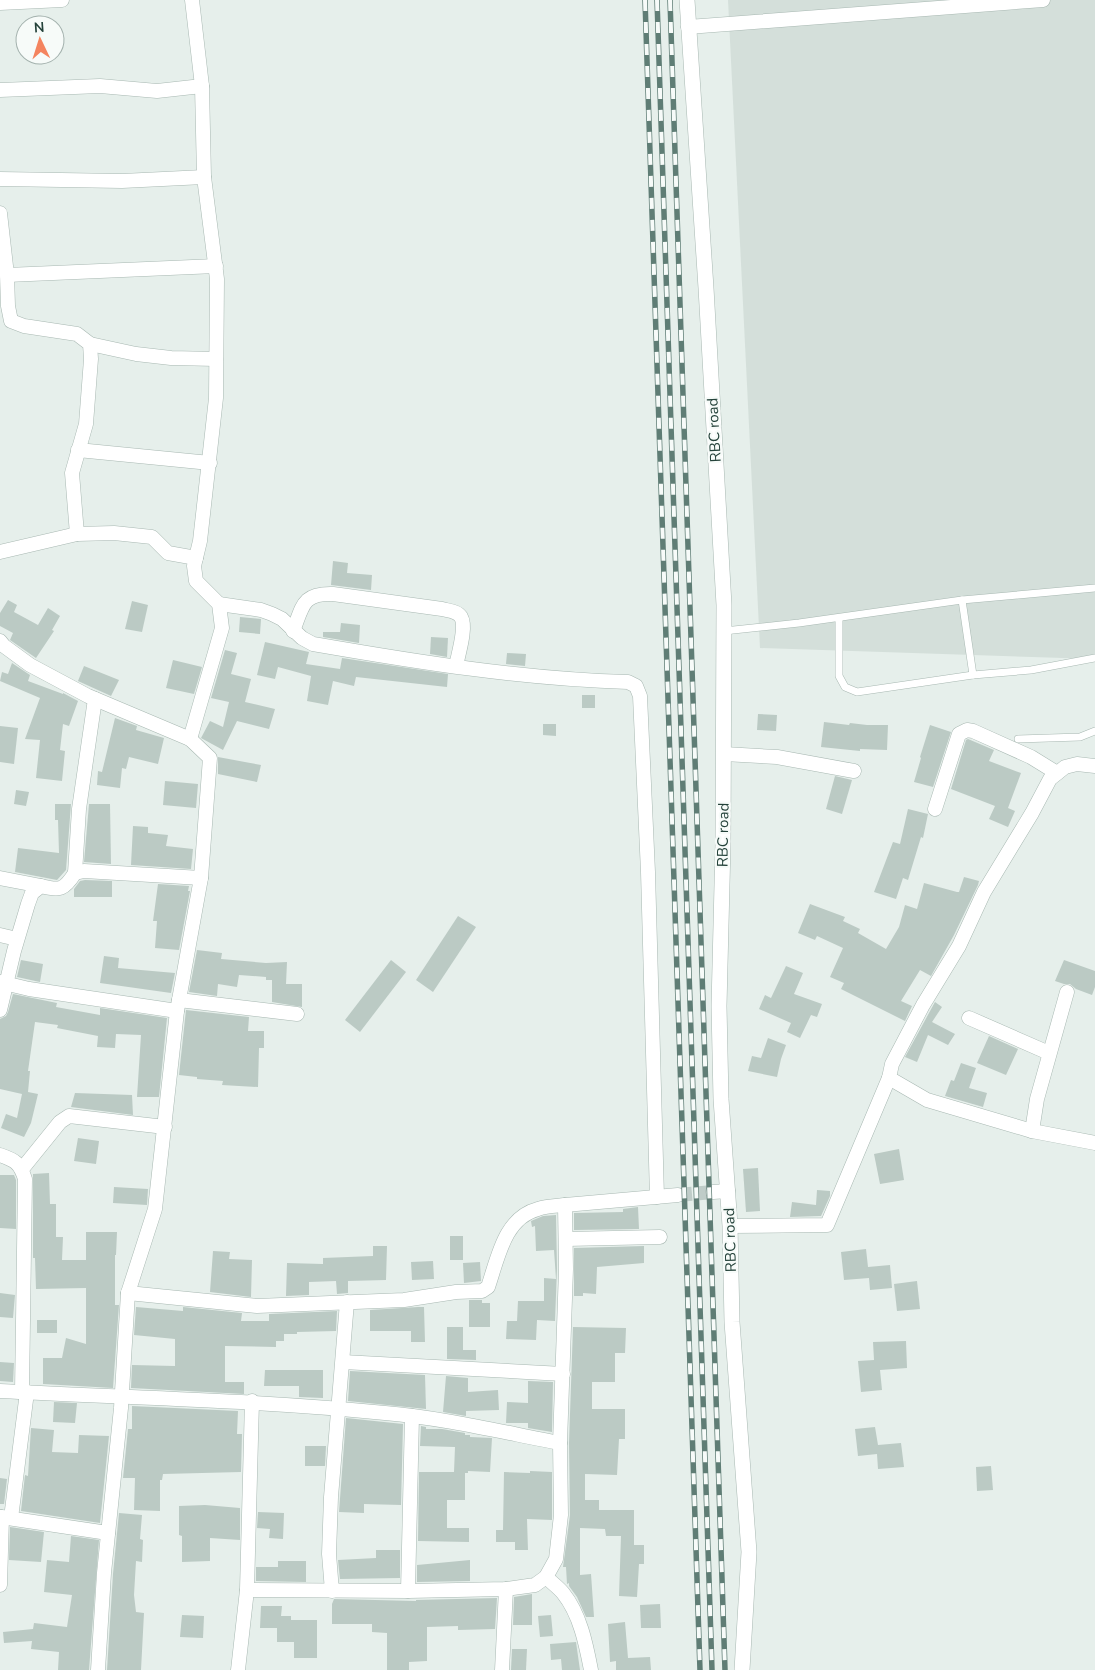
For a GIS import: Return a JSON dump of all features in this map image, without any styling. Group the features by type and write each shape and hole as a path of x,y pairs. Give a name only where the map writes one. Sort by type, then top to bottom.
{"street":[{"path":"0,3 62,0"},
{"path":"192,0 202,86 204,177 216,266 216,398 200,541 194,566 196,581 219,604 261,610 272,614 282,619 292,631 313,644 422,662 551,677 628,682 636,686 640,696 647,862 657,1197"},
{"name":"RBC road","path":"687,0 707,298 724,605 724,754 719,1006 720,1192 730,1226 732,1322 749,1552 742,1670"},
{"path":"688,27 1043,0"},
{"path":"0,90 100,86 157,92 202,86"},
{"path":"0,179 122,181 204,177"},
{"path":"0,213 3,261 7,275 8,306 6,321 24,326 77,334 90,344 144,355 216,359"},
{"path":"7,275 216,266"},
{"path":"77,534 72,473 86,424 91,359 90,344"},
{"path":"78,450 210,463"},
{"path":"0,552 77,534 114,533 152,537 168,553 196,558"},
{"path":"292,631 305,602 311,596 320,593 442,609 456,612 462,618 463,628 456,666"},
{"path":"190,739 222,628 219,604"},
{"path":"0,641 30,665 95,699 190,739 210,758 201,878 178,1006 156,1209 128,1293 121,1408 108,1533 98,1670"},
{"path":"0,878 53,889 62,888 76,873 79,809 95,699"},
{"path":"935,809 959,734 967,730 1031,757 1057,773"},
{"path":"724,754 777,757 854,771"},
{"path":"730,1226 827,1225 889,1078 892,1064 923,1005 959,946 984,892 1032,813 1050,779 1065,767 1077,764 1095,766"},
{"path":"76,873 84,871 201,878"},
{"path":"0,1010 3,983 32,892 41,886"},
{"path":"0,935 18,939"},
{"path":"3,983 29,990 178,1006 298,1014"},
{"path":"1032,1131 1037,1099 1067,992"},
{"path":"968,1018 1049,1054"},
{"path":"889,1078 927,1100 1032,1131 1095,1144"},
{"path":"22,1168 60,1122 69,1116 165,1127"},
{"path":"0,1155 14,1159 22,1168 25,1179 24,1392 4,1517 0,1585"},
{"path":"128,1293 257,1306 404,1300 456,1292 482,1291 488,1287 508,1230 520,1217 537,1209 565,1205 678,1195"},
{"path":"247,1590 408,1591 506,1588 535,1585 546,1577 556,1559 561,1515 560,1442 564,1374 565,1205"},
{"path":"566,1238 660,1237"},
{"path":"332,1591 329,1554 331,1497 348,1302"},
{"path":"343,1362 564,1374"},
{"path":"0,1391 252,1402 340,1409 412,1416 560,1442"},
{"path":"238,1670 247,1590 252,1402"},
{"path":"408,1591 412,1416"},
{"path":"4,1517 108,1533"},
{"path":"546,1577 563,1592 575,1613 587,1649 591,1670"},
{"path":"502,1670 506,1588"}],"lane":[{"path":"724,631 839,618 962,600 1095,588"},
{"path":"962,600 973,675"},
{"path":"839,618 839,676 845,687 857,692 973,675 1031,670 1095,658"},
{"path":"1018,739 1080,737 1095,731"}],"shaded area":[{"path":"728,0 1095,0 1095,659 760,648"}],"building":[{"path":"333,561 348,563 347,573 372,575 371,590 331,585"},
{"path":"8,600 17,605 14,612 38,625 48,608 60,616 52,630 54,631 36,658 10,640 13,633 0,626 0,613"},
{"path":"132,601 148,605 142,632 125,629"},
{"path":"240,617 261,619 260,634 239,632"},
{"path":"341,623 360,625 359,643 323,637 323,632 340,632"},
{"path":"431,637 448,638 447,657 430,654"},
{"path":"265,642 309,652 306,664 340,669 342,658 448,674 447,687 356,677 354,686 333,681 328,705 307,701 311,676 278,667 275,679 257,675"},
{"path":"225,650 237,653 231,674 251,679 245,702 275,709 269,729 237,721 223,750 201,738 210,721 223,727 229,702 211,698"},
{"path":"507,653 526,654 525,666 506,664"},
{"path":"173,660 202,667 194,694 166,688"},
{"path":"12,663 30,675 28,681 63,693 78,701 69,726 63,724 60,750 65,751 62,781 36,778 40,740 25,739 40,698 0,681 2,672 8,674"},
{"path":"84,666 119,680 111,696 78,681"},
{"path":"582,695 595,695 595,708 582,708"},
{"path":"758,714 777,715 776,731 757,730"},
{"path":"115,718 137,726 136,730 164,738 158,764 129,757 126,769 122,768 120,788 97,785 98,771 102,772"},
{"path":"824,722 849,725 850,723 888,725 887,750 860,749 860,751 821,747"},
{"path":"543,724 556,724 556,736 543,735"},
{"path":"930,725 951,732 933,787 914,782"},
{"path":"0,726 18,728 14,764 0,762"},
{"path":"968,739 994,750 989,761 1021,773 1008,808 1015,811 1008,827 989,819 995,806 951,789 966,740"},
{"path":"218,757 261,765 257,782 218,774"},
{"path":"835,776 852,780 842,814 826,809"},
{"path":"165,781 198,784 196,808 163,805"},
{"path":"16,790 29,792 26,806 14,804"},
{"path":"55,804 71,804 66,870 57,880 15,872 18,848 59,853 58,820 55,820"},
{"path":"89,804 110,804 111,864 84,862"},
{"path":"908,809 928,814 923,838 921,837 908,880 903,878 896,899 874,892 893,842 900,844"},
{"path":"133,826 148,827 148,833 168,835 166,846 193,849 191,869 131,865"},
{"path":"964,877 979,881 978,885 954,935 931,976 920,970 901,1001 912,1006 905,1021 841,989 844,983 830,977 843,948 817,936 815,940 798,933 810,904 845,917 843,921 860,929 858,933 886,949 899,927 905,905 917,909 924,883 959,892"},
{"path":"80,881 112,881 112,897 74,897 74,889"},
{"path":"158,884 189,886 188,891 190,891 179,950 155,948 157,921 153,921"},
{"path":"458,916 476,927 433,992 416,980"},
{"path":"197,950 222,953 221,959 266,963 287,962 286,984 302,984 302,1007 272,1002 272,980 266,980 266,977 239,975 237,987 218,984 217,996 189,992"},
{"path":"104,956 119,958 118,968 175,973 171,993 100,983"},
{"path":"21,960 43,964 40,982 17,977"},
{"path":"391,960 406,972 360,1032 345,1020"},
{"path":"1064,960 1095,971 1095,987 1092,995 1076,989 1070,984 1055,981"},
{"path":"786,966 803,973 794,994 822,1004 817,1017 811,1015 800,1038 787,1032 791,1023 759,1009 765,995 771,998"},
{"path":"13,994 57,1003 56,1007 100,1015 100,1008 167,1018 159,1097 137,1097 141,1035 116,1034 115,1048 97,1047 98,1036 57,1028 58,1025 35,1022 28,1071 30,1071 28,1092 38,1094 31,1123 24,1137 1,1128 6,1114 17,1118 22,1094 0,1089 0,1019 6,1016"},
{"path":"935,1002 942,1007 932,1022 955,1034 948,1045 928,1035 917,1062 905,1057"},
{"path":"186,1010 249,1017 248,1031 264,1031 264,1048 259,1048 258,1087 222,1085 223,1081 197,1079 197,1077 179,1075"},
{"path":"989,1036 1018,1049 1006,1075 977,1063"},
{"path":"768,1038 786,1045 777,1077 748,1071 752,1056 761,1058"},
{"path":"961,1063 976,1068 969,1088 987,1093 983,1107 945,1096 951,1080 954,1081"},
{"path":"75,1093 132,1095 133,1115 71,1107"},
{"path":"78,1138 99,1141 96,1164 74,1161"},
{"path":"899,1149 904,1180 880,1184 874,1154"},
{"path":"758,1168 760,1211 746,1212 743,1169"},
{"path":"49,1173 50,1204 56,1204 56,1237 63,1237 62,1260 86,1260 86,1232 117,1232 115,1305 119,1305 113,1388 43,1384 43,1358 62,1358 66,1338 86,1344 86,1288 36,1289 35,1258 33,1258 33,1174"},
{"path":"0,1175 14,1175 16,1180 16,1229 0,1228"},
{"path":"114,1187 148,1189 147,1205 113,1203"},
{"path":"817,1190 830,1191 830,1196 821,1216 790,1217 792,1202 816,1205"},
{"path":"638,1207 639,1229 574,1230 574,1213 623,1212 623,1209"},
{"path":"556,1215 557,1269 555,1321 537,1320 536,1340 506,1339 507,1321 517,1321 518,1301 544,1301 544,1278 556,1279 554,1250 536,1251 535,1226 532,1227 531,1221 543,1216"},
{"path":"450,1236 463,1236 463,1260 450,1260"},
{"path":"373,1246 387,1246 386,1280 348,1281 348,1293 337,1294 336,1281 309,1282 309,1295 286,1296 287,1263 323,1264 323,1258 373,1256"},
{"path":"644,1246 644,1263 597,1267 596,1294 583,1293 583,1296 574,1296 574,1248"},
{"path":"866,1249 868,1267 890,1265 892,1288 870,1290 869,1278 844,1280 841,1252"},
{"path":"213,1251 230,1252 229,1259 252,1260 251,1297 210,1292"},
{"path":"433,1261 434,1279 412,1280 411,1262"},
{"path":"480,1262 481,1281 464,1283 463,1263"},
{"path":"917,1281 920,1309 897,1311 894,1284"},
{"path":"0,1293 15,1295 13,1318 0,1317"},
{"path":"469,1300 482,1300 482,1303 490,1303 490,1327 469,1327"},
{"path":"136,1307 183,1311 183,1307 242,1313 241,1321 269,1321 269,1314 337,1311 336,1331 284,1334 284,1341 276,1341 276,1347 225,1346 225,1382 244,1382 244,1394 131,1388 132,1365 175,1366 175,1339 134,1335"},
{"path":"424,1307 425,1342 411,1342 411,1331 370,1331 370,1310"},
{"path":"37,1320 57,1320 57,1333 37,1333"},
{"path":"447,1327 463,1327 463,1350 476,1350 476,1360 447,1359"},
{"path":"573,1327 626,1328 625,1353 615,1353 615,1382 592,1382 592,1409 625,1409 625,1439 619,1439 617,1475 585,1474 585,1500 599,1500 599,1510 634,1510 634,1545 644,1545 644,1564 639,1564 637,1597 619,1596 621,1536 606,1536 605,1529 580,1528 580,1575 591,1574 594,1617 586,1617 569,1583 567,1584 566,1567 563,1567 570,1515 569,1443"},
{"path":"906,1341 907,1368 880,1370 882,1390 861,1392 858,1361 874,1360 873,1342"},
{"path":"0,1362 14,1363 13,1382 0,1381"},
{"path":"265,1370 323,1370 323,1398 299,1397 299,1386 264,1386"},
{"path":"350,1371 425,1375 426,1409 348,1401"},
{"path":"446,1376 468,1378 468,1392 498,1390 499,1410 466,1411 466,1416 443,1412"},
{"path":"528,1381 553,1382 552,1432 528,1428 528,1423 506,1423 507,1402 528,1403"},
{"path":"54,1402 77,1403 75,1423 53,1422"},
{"path":"132,1406 238,1411 237,1434 242,1434 241,1472 163,1474 162,1480 160,1480 160,1511 134,1510 135,1478 123,1478 128,1429 132,1429"},
{"path":"346,1418 403,1424 401,1505 364,1504 364,1513 339,1512"},
{"path":"421,1426 426,1427 426,1429 442,1429 465,1433 465,1435 470,1435 470,1437 492,1438 490,1472 468,1471 468,1473 465,1473 465,1500 447,1500 447,1528 469,1528 469,1542 418,1541 419,1472 454,1472 455,1447 420,1446"},
{"path":"875,1427 878,1445 901,1443 904,1467 878,1469 877,1454 858,1456 855,1429"},
{"path":"31,1428 54,1430 52,1452 78,1453 79,1435 109,1436 100,1523 21,1511 25,1475 28,1476"},
{"path":"305,1446 326,1446 325,1466 305,1466"},
{"path":"991,1466 993,1490 977,1491 976,1467"},
{"path":"530,1471 552,1472 552,1520 527,1519 528,1550 515,1550 515,1542 496,1542 496,1530 503,1530 504,1472 530,1473"},
{"path":"0,1478 7,1479 4,1504 0,1504"},
{"path":"205,1505 240,1508 240,1540 210,1538 210,1561 182,1562 182,1536 179,1535 179,1506"},
{"path":"258,1512 284,1513 283,1539 269,1538 270,1529 257,1528"},
{"path":"119,1513 142,1515 140,1539 143,1540 142,1562 136,1561 134,1595 136,1612 144,1613 141,1670 107,1670"},
{"path":"10,1527 44,1532 41,1562 9,1560"},
{"path":"71,1536 99,1540 89,1670 58,1670 59,1652 31,1649 32,1641 4,1643 3,1632 33,1629 34,1623 67,1627 72,1595 44,1592 47,1560 69,1562"},
{"path":"376,1550 400,1550 400,1578 340,1579 338,1560 376,1558"},
{"path":"470,1560 470,1581 417,1582 417,1565"},
{"path":"278,1561 306,1561 306,1582 256,1581 256,1567 278,1567"},
{"path":"532,1594 532,1625 513,1625 514,1597"},
{"path":"497,1598 495,1629 458,1630 458,1626 427,1627 427,1661 409,1662 409,1670 387,1670 387,1633 372,1632 372,1624 332,1624 332,1604 334,1599 416,1601"},
{"path":"660,1604 661,1628 641,1628 640,1605"},
{"path":"261,1606 282,1606 281,1616 291,1616 291,1620 317,1620 317,1658 294,1658 294,1642 277,1642 277,1628 260,1628"},
{"path":"182,1615 204,1616 203,1638 180,1637"},
{"path":"551,1615 553,1636 540,1637 538,1616"},
{"path":"625,1622 628,1658 650,1657 651,1670 616,1670 616,1661 610,1662 608,1624"},
{"path":"576,1642 580,1670 562,1670 561,1659 551,1660 550,1644"},
{"path":"512,1649 527,1649 526,1670 511,1670"}],"tunnel":[{"path":"678,1195 713,1192"}],"railway":[{"path":"645,0 700,1670"},
{"path":"657,0 712,1670"},
{"path":"670,0 725,1670"}]}
